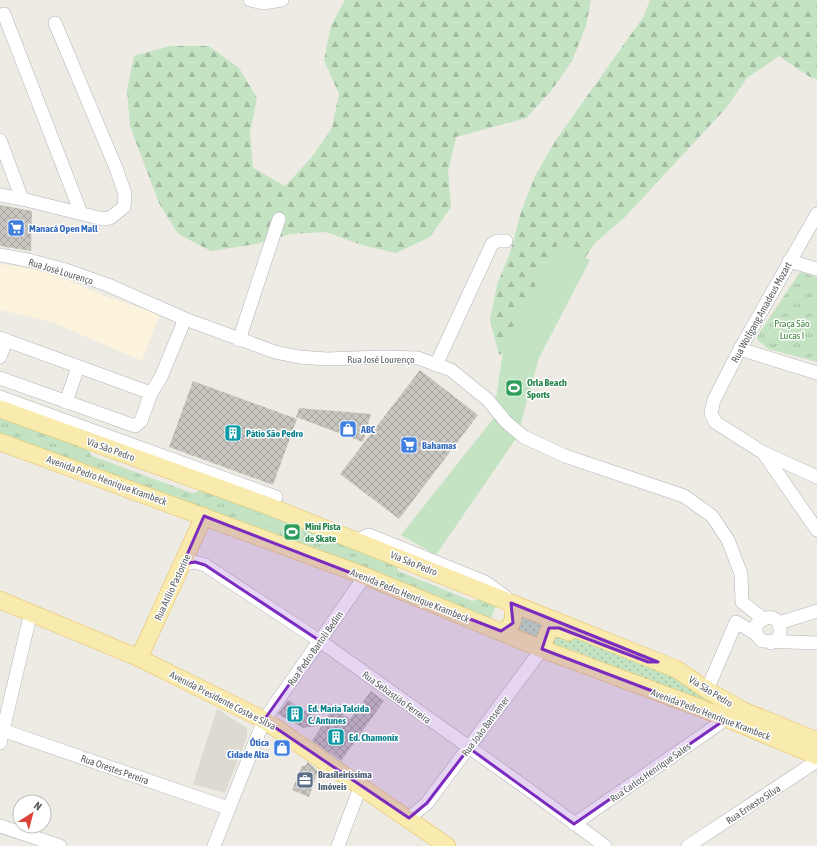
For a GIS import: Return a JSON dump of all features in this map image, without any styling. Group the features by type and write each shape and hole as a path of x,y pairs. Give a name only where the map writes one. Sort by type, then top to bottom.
{"main road":[{"name":"Via São Pedro","path":"0,409 266,504 676,669 707,690 742,710 817,741"},
{"name":"Avenida Pedro Henrique Krambeck","path":"0,442 365,576 542,649 726,719 817,756"},
{"name":"Rua Atílio Pastorine","path":"139,658 204,516"},
{"name":"Avenida Presidente Costa e Silva","path":"0,600 139,658 264,720 361,785 443,844"},
{"path":"501,631 509,627 513,622 514,612 511,603"},
{"path":"542,649 548,630 552,628 559,628 648,662 658,662"}],"street":[{"path":"250,0 263,3 282,0"},
{"path":"4,14 81,213"},
{"path":"0,195 81,213 93,218 110,218 124,207 125,194 116,168 55,23"},
{"path":"0,140 22,199"},
{"name":"Rua Wolfgang Amadeus Mozart","path":"762,452 715,422 711,413 714,400 740,349 817,214"},
{"path":"239,340 279,219"},
{"path":"436,365 492,244 497,241 506,241"},
{"name":"Rua José Lourenço","path":"0,255 32,261 66,270 108,285 185,319 275,352 299,357 327,359 382,357 418,358 451,370 488,400 506,422 524,437 565,456 684,496 712,516 728,540 741,574 742,602 736,622 707,690"},
{"path":"789,261 817,269"},
{"path":"0,378 136,426 141,421 151,392 161,377 185,319"},
{"path":"0,357 3,339 151,392"},
{"path":"740,349 817,373"},
{"path":"66,402 78,367"},
{"path":"0,397 276,497"},
{"path":"762,452 817,477"},
{"path":"762,452 817,530"},
{"name":"Rua Sebastião Ferreira","path":"183,564 195,562 205,565 320,641 604,846"},
{"name":"Rua Pedro Bartoli Bedim","path":"214,846 264,720 365,576"},
{"path":"742,602 762,618"},
{"path":"1,737 31,612"},
{"path":"780,626 813,612"},
{"path":"756,634 756,625 762,618 769,617 775,619 780,626 811,643"},
{"path":"736,622 756,634 762,641 811,643"},
{"path":"771,642 779,638 780,626"},
{"name":"Rua João Bansemer","path":"415,823 427,803 542,649"},
{"name":"Rua Carlos Henrique Sales","path":"574,824 655,770 726,719"},
{"name":"Rua Orestes Pereira","path":"1,737 228,808"},
{"name":"Rua Ernesto Silva","path":"688,846 817,761"},
{"path":"338,846 361,785"},
{"path":"352,812 365,802 378,797"},
{"path":"0,826 60,846"}],"highlighted area":[{"path":"204,516 501,631 513,623 511,603 658,662 648,662 559,628 549,628 542,649 726,719 574,824 469,748 427,803 409,818 264,720 320,641 205,565 195,562 183,564"}],"shaded area":[{"path":"0,264 46,271 110,298 160,314 142,361 52,322 0,310"},
{"path":"217,709 247,728 247,737 225,793 193,784"}],"green space":[{"path":"345,0 591,0 586,26 572,61 551,91 526,118 456,137 448,171 451,207 430,237 396,253 362,245 326,232 290,234 256,244 211,251 178,234 159,203 130,126 127,90 134,56 169,46 209,46 239,68 257,98 250,132 253,168 285,186 311,158 332,128 339,94 324,60 331,26"},
{"path":"650,0 817,0 817,79 810,77 779,56 747,78 726,108 625,217 596,242 529,336 499,355 490,320 497,285 511,250 521,212 535,176 556,140 644,16"},
{"name":"Orla Beach Sports","path":"558,244 590,260 539,358 517,437 436,555 401,535 493,419 504,344"},
{"name":"Praça São Lucas I","path":"800,272 817,277 817,362 769,349 757,340 758,335"},
{"path":"0,416 87,448 92,456 192,493 203,490 396,563 398,571 472,601 484,598 497,603 491,618 488,618 292,540 0,434"},
{"path":"244,510 273,520 271,528 242,517"},
{"name":"Mini Pista de Skate","path":"282,524 305,532 303,540 279,531"},
{"path":"522,613 543,621 537,639 516,631"},
{"path":"558,630 657,667 715,704 714,707 574,651 552,644"}],"building":[{"name":"Manacá Open Mall","path":"0,205 32,211 31,251 0,246"},
{"name":"Bahamas","path":"420,370 478,415 399,519 340,474"},
{"name":"Pátio São Pedro","path":"193,381 297,419 273,485 169,447"},
{"name":"ABC","path":"299,408 371,414 363,442 296,417"},
{"path":"371,691 384,701 341,761 312,741 322,725 303,728 278,714 288,700 324,722 333,707 350,719"},
{"name":"Brasileiríssima Imóveis","path":"308,762 318,771 309,797 292,790 302,766 305,766"}],"place":[{"name":"Manacá Open Mall","path":"16,228"},
{"name":"Orla Beach Sports","path":"514,388"},
{"name":"ABC","path":"348,429"},
{"name":"Pátio São Pedro","path":"233,433"},
{"name":"Bahamas","path":"409,445"},
{"name":"Mini Pista de Skate","path":"292,532"},
{"name":"Ed. Maria Talcida C. Antunes","path":"295,714"},
{"name":"Ed. Chamonix","path":"336,737"},
{"name":"Ótica Cidade Alta","path":"282,748"},
{"name":"Brasileiríssima Imóveis","path":"305,780"}]}
